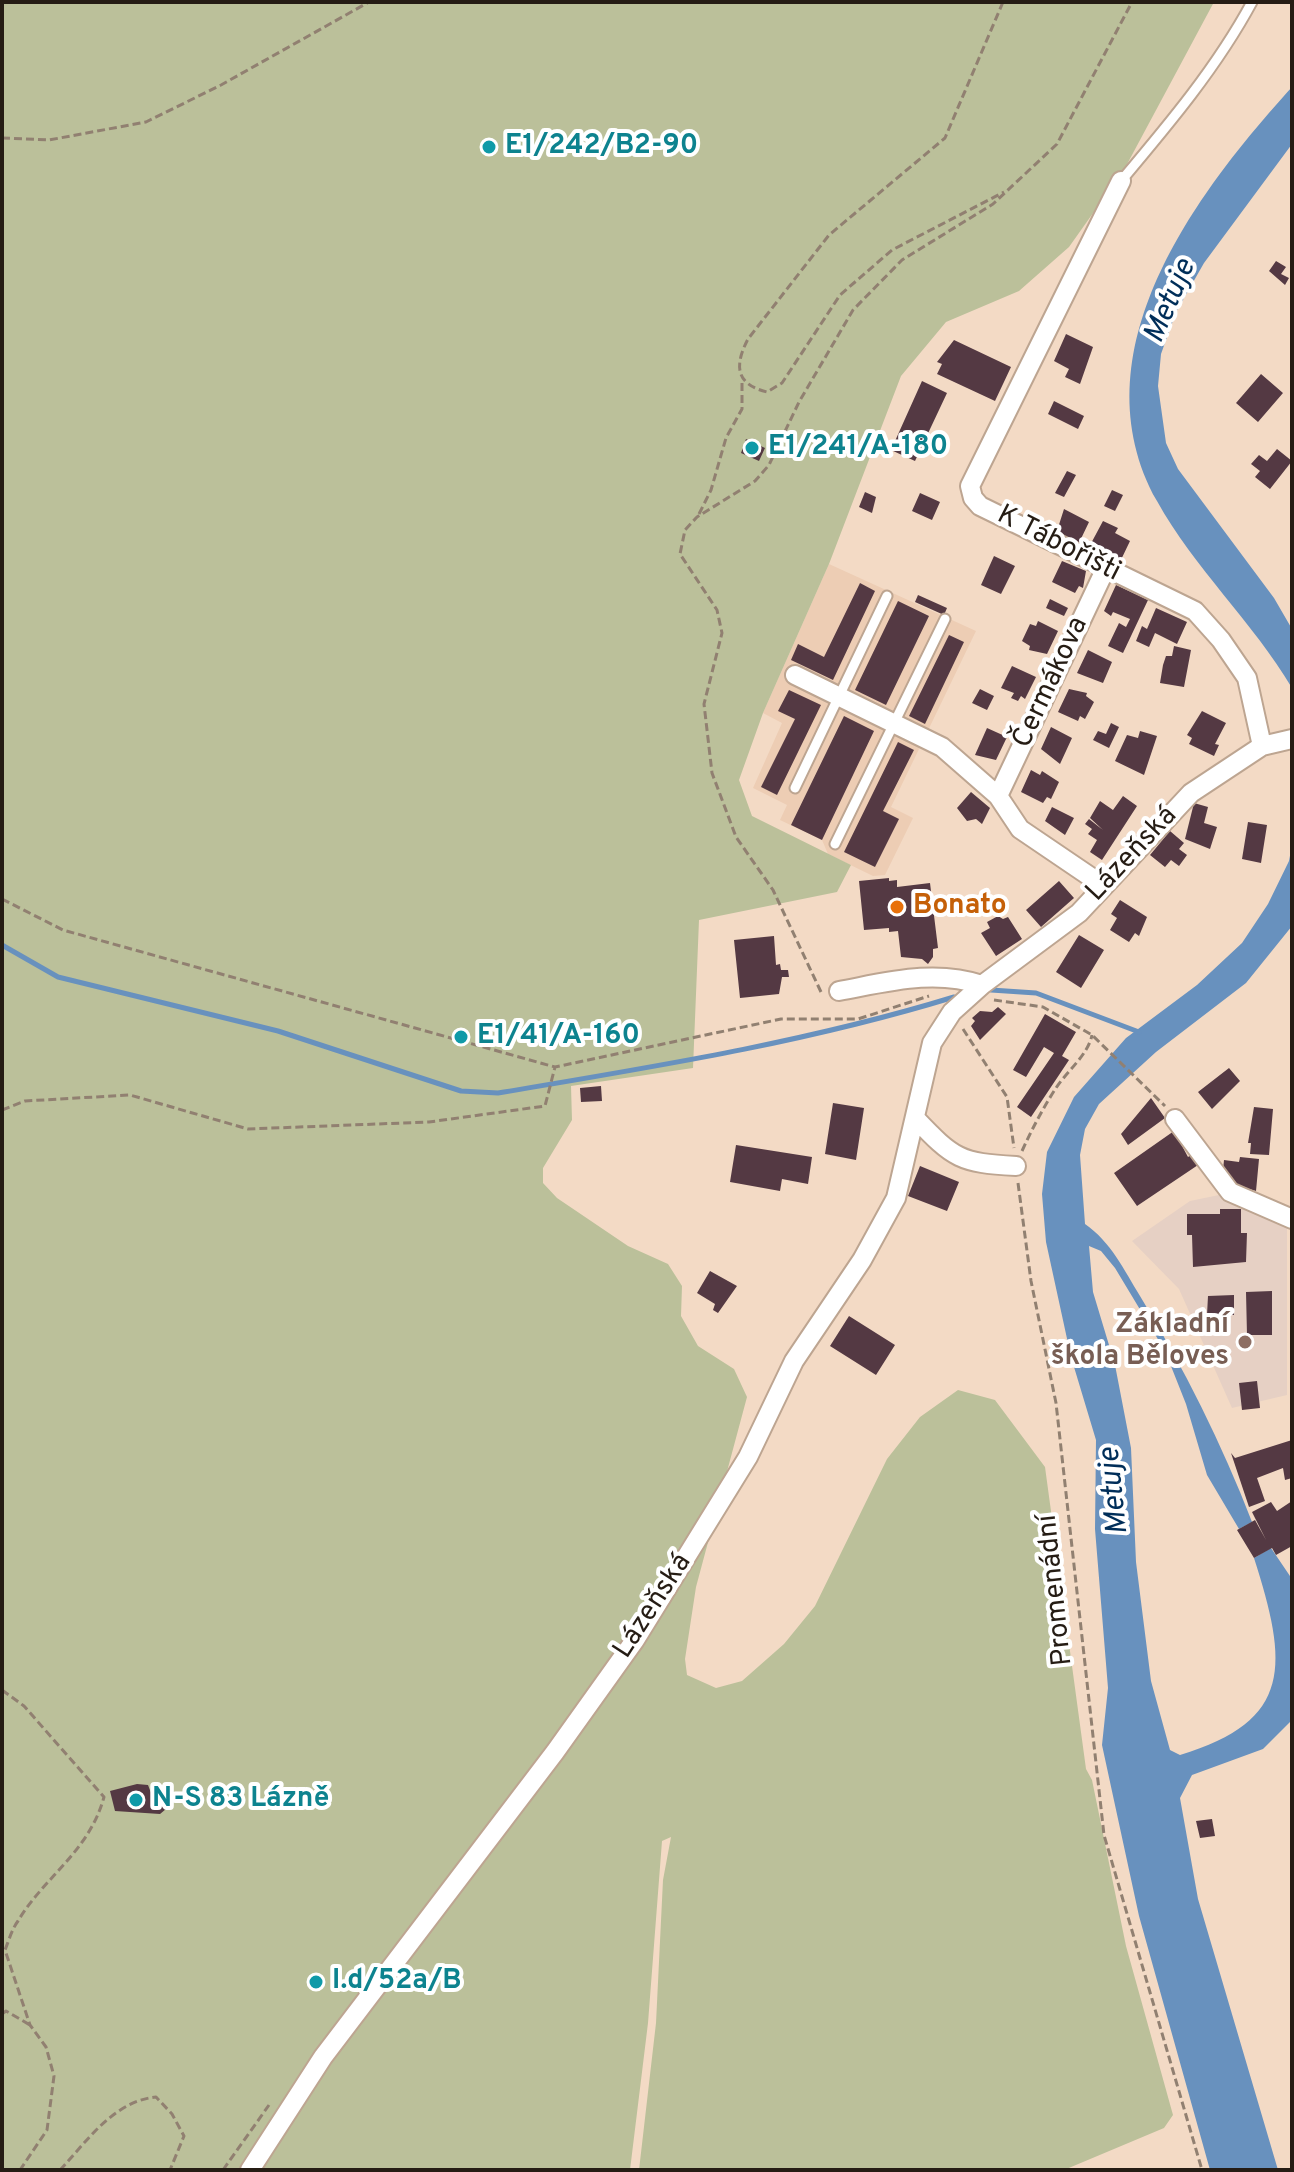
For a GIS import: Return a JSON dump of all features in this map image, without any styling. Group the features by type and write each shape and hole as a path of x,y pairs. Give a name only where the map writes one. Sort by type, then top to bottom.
{"street":[{"name":"K Tábořišti","path":"1121,181 970,486 973,498 980,506 1105,570 1195,611 1221,640 1247,678 1256,705 1262,746"},
{"name":"Čermákova","path":"998,796 1105,570"},
{"path":"795,675 942,747 998,796 1020,829 1104,886"},
{"name":"Lázeňská","path":"250,2170 323,2057 555,1752 643,1627 748,1457 794,1361 888,1215 903,1182 932,1043 952,1012 1079,913 1191,793 1262,746 1287,740"},
{"path":"833,998 925,976 957,977 976,991"},
{"path":"915,1118 948,1152 962,1159 1016,1166"},
{"path":"1175,1119 1230,1192 1292,1219"}],"lane":[{"path":"1121,181 1178,113 1237,30 1252,2"},
{"path":"795,788 887,596"},
{"path":"835,844 945,619"}],"path":[{"path":"2,138 49,140 146,122 221,85 369,2"},
{"path":"833,998 773,890 736,837 712,773 704,704 722,633 717,610 680,554 685,530 697,517 711,490 726,438 742,409 738,358 748,339 829,235 945,138 1003,2"},
{"path":"697,517 755,481 769,465 799,402 853,310 902,260 993,204 1057,144 1132,2"},
{"path":"742,379 753,389 767,392 782,383 840,295 892,250 1011,189"},
{"path":"2,899 63,930 555,1067 781,1019 858,1019 934,995"},
{"path":"976,991 1043,1007 1092,1035 1157,1096"},
{"name":"Promenádní","path":"952,1012 1007,1097 1031,1281 1056,1403 1104,1835 1202,2170"},
{"path":"1016,1166 1034,1124 1058,1085 1090,1045 1092,1035"},
{"path":"2,1110 25,1101 130,1095 248,1129 429,1122 545,1106 555,1067"},
{"path":"2,1690 24,1706 104,1797 99,1816 64,1868 18,1919 5,1950 30,2025 46,2047 54,2076 47,2130 20,2170"},
{"path":"2,2014 6,2011 30,2025"},
{"path":"60,2170 113,2115 134,2099 156,2097 172,2114 184,2136 170,2170"}],"shaded area":[{"path":"829,564 976,631 891,807 913,818 885,875 873,876 828,854 822,840 780,820 787,805 753,788 782,723 763,713"},
{"name":"Základní škola Běloves","path":"1219,1195 1256,1214 1287,1221 1287,1395 1232,1408 1179,1289 1132,1241 1190,1201"}],"green space":[{"path":"2,2 1214,2 1125,168 1069,247 1019,291 946,322 901,376 829,564 763,713 739,780 752,816 851,865 837,892 699,920 693,1068 571,1086 572,1120 543,1168 543,1183 557,1198 628,1246 668,1264 682,1286 681,1316 698,1346 734,1369 747,1397 696,1587 685,1659 687,1675 716,1688 742,1681 784,1644 815,1606 887,1459 920,1417 958,1390 995,1400 1045,1467 1086,1769 1092,1780 1126,1946 1173,2115 1164,2128 1064,2170 639,2170 656,2023 663,1880 671,1837 662,1841 648,2023 630,2170 2,2170"}],"water":[{"name":"Metuje","path":"1292,87 1292,144 1204,263 1176,312 1161,354 1158,386 1166,443 1178,469 1274,598 1292,629 1292,688 1260,640 1188,549 1157,501 1135,445 1130,389 1138,333 1157,279 1185,226 1218,176"},
{"name":"Metuje","path":"1292,845 1292,926 1246,983 1156,1052 1099,1104 1085,1129 1080,1155 1085,1224 1116,1257 1172,1351 1215,1435 1252,1522 1239,1529 1207,1475 1186,1404 1165,1351 1115,1268 1101,1251 1089,1246 1093,1292 1115,1365 1131,1448 1136,1562 1151,1681 1170,1750 1180,1755 1217,1741 1244,1725 1262,1706 1272,1684 1276,1658 1273,1629 1254,1558 1271,1548 1292,1579 1292,1720 1263,1749 1192,1775 1180,1798 1198,1899 1278,2170 1210,2170 1139,1916 1102,1745 1108,1688 1095,1529 1096,1440 1071,1357 1046,1242 1042,1194 1047,1152 1074,1097 1126,1038 1197,985 1242,943 1268,904 1289,861"}],"building":[{"path":"1276,261 1286,267 1281,274 1289,278 1285,285 1269,271"},
{"path":"1066,334 1093,347 1080,384 1065,377 1069,369 1054,361"},
{"path":"954,340 1011,367 995,401 937,374 942,364 937,362"},
{"path":"1261,374 1283,393 1258,422 1236,403"},
{"path":"922,381 947,393 915,461 891,450"},
{"path":"1054,401 1084,416 1078,429 1048,414"},
{"path":"746,439 765,448 759,461 741,453"},
{"path":"1277,449 1292,461 1270,489 1255,477 1260,471 1251,464 1259,455 1267,461"},
{"path":"1067,471 1076,475 1064,497 1055,493"},
{"path":"1112,490 1123,495 1115,511 1104,506"},
{"path":"865,492 876,497 872,513 859,507"},
{"path":"920,493 940,502 932,520 912,511"},
{"path":"1064,509 1089,522 1078,545 1056,534"},
{"path":"1103,521 1118,528 1115,533 1130,541 1119,564 1088,549"},
{"path":"994,556 1015,566 1001,594 981,585"},
{"path":"1062,561 1086,571 1083,588 1079,586 1075,593 1052,582"},
{"path":"860,583 875,591 833,680 791,660 798,644 824,657"},
{"path":"1116,585 1148,600 1123,653 1108,646 1119,623 1126,627 1130,619 1113,612 1111,616 1104,611"},
{"path":"918,595 947,608 944,615 915,602"},
{"path":"1050,599 1068,608 1064,616 1046,608"},
{"path":"898,601 929,616 886,705 855,690"},
{"path":"1156,608 1187,622 1177,644 1155,633 1149,647 1136,641 1142,626 1147,629"},
{"path":"1038,621 1058,631 1047,654 1029,650 1030,646 1022,641 1030,624 1036,626"},
{"path":"949,635 964,642 925,724 909,716"},
{"path":"1174,646 1191,650 1184,687 1160,683 1166,656 1172,656"},
{"path":"1088,650 1112,662 1103,683 1077,673"},
{"path":"1012,666 1036,677 1025,699 1021,696 1018,701 1011,698 1014,693 1001,688"},
{"path":"980,689 994,696 987,710 972,703"},
{"path":"1069,689 1087,693 1086,696 1094,702 1085,719 1080,716 1078,721 1058,712"},
{"path":"789,690 821,705 777,795 761,787 795,719 778,711"},
{"path":"1202,711 1226,723 1215,744 1219,745 1214,756 1189,744 1192,738 1187,735"},
{"path":"844,716 874,731 822,840 791,825"},
{"path":"1111,723 1119,727 1109,748 1093,740 1098,731 1106,734"},
{"path":"1051,727 1072,738 1060,764 1041,749"},
{"path":"987,728 1007,737 996,760 975,755"},
{"path":"1140,731 1157,736 1144,775 1115,761 1127,735 1138,738"},
{"path":"898,742 914,750 883,811 899,819 875,867 844,852"},
{"path":"1031,770 1040,775 1042,771 1059,782 1051,799 1047,797 1043,803 1021,792"},
{"path":"971,792 990,808 982,824 976,819 967,821 957,808"},
{"path":"1123,796 1137,806 1102,860 1090,852 1097,840 1088,834 1092,829 1085,824 1089,819 1103,830 1090,818 1100,801 1113,810"},
{"path":"1194,803 1208,807 1204,823 1217,827 1210,849 1185,839"},
{"path":"1052,807 1074,818 1065,835 1045,821"},
{"path":"1248,822 1267,825 1261,863 1242,859"},
{"path":"1170,831 1184,843 1179,849 1187,855 1179,866 1171,860 1165,867 1150,855"},
{"name":"Bonato","path":"889,878 889,881 897,880 897,887 930,883 938,948 933,949 933,957 928,964 922,959 901,957 898,931 889,932 889,928 864,930 859,881"},
{"path":"1059,881 1074,898 1041,927 1026,910"},
{"path":"1120,900 1147,917 1139,936 1135,933 1129,942 1110,930 1117,918 1111,914"},
{"path":"998,916 1003,919 1008,917 1022,939 996,956 981,933 990,928 987,922"},
{"path":"1079,935 1104,950 1081,988 1056,972"},
{"path":"774,936 776,965 780,964 781,970 788,970 789,977 782,977 779,994 740,998 734,940"},
{"path":"998,1007 1006,1014 980,1040 971,1026 975,1021 972,1018 980,1011 992,1012"},
{"path":"1045,1014 1076,1032 1062,1056 1069,1060 1031,1117 1017,1107 1054,1053 1044,1047 1026,1077 1013,1070"},
{"path":"1229,1068 1240,1081 1212,1109 1198,1092"},
{"path":"601,1086 602,1101 581,1102 580,1088"},
{"path":"1151,1098 1165,1118 1128,1145 1121,1134"},
{"path":"833,1103 864,1108 856,1160 825,1154"},
{"path":"1254,1107 1273,1109 1269,1155 1250,1154 1251,1143 1248,1143"},
{"path":"1174,1131 1188,1157 1191,1155 1198,1165 1137,1206 1114,1173"},
{"path":"736,1145 812,1157 808,1184 782,1179 780,1191 730,1182"},
{"path":"1240,1157 1259,1159 1256,1191 1236,1185 1223,1170 1224,1160 1239,1162"},
{"path":"920,1166 959,1182 947,1211 908,1196"},
{"path":"1220,1209 1241,1209 1241,1233 1247,1233 1246,1262 1193,1267 1192,1235 1187,1235 1187,1214 1220,1214"},
{"path":"710,1271 737,1286 718,1313 713,1310 715,1304 697,1293"},
{"path":"1272,1291 1272,1335 1247,1335 1246,1292"},
{"path":"1234,1295 1234,1315 1207,1315 1208,1296"},
{"path":"849,1316 895,1345 876,1375 830,1346"},
{"path":"1257,1381 1260,1408 1242,1410 1239,1383"},
{"path":"1292,1440 1292,1478 1285,1480 1283,1468 1257,1478 1265,1501 1249,1507 1231,1453 1235,1458"},
{"path":"1292,1501 1292,1546 1276,1555 1272,1548 1254,1558 1237,1530 1255,1520 1266,1540 1252,1512 1271,1502 1277,1511"},
{"name":"N-S 83 Lázně","path":"137,1784 148,1785 153,1798 164,1802 166,1809 160,1814 115,1811 110,1791"},
{"path":"1212,1819 1215,1836 1200,1838 1196,1821"}],"waterway":[{"path":"2,945 58,977 278,1031 461,1091 498,1093 613,1074 784,1041 954,997"},
{"path":"991,990 1036,993 1139,1032"}],"place":[{"name":"E1/242/B2-90","path":"489,147"},
{"name":"E1/241/A-180","path":"752,448"},
{"name":"Bonato","path":"897,907"},
{"name":"E1/41/A-160","path":"461,1037"},
{"name":"Základní škola Běloves","path":"1245,1342"},
{"name":"N-S 83 Lázně","path":"136,1800"},
{"name":"I.d/52a/B","path":"316,1982"}]}
